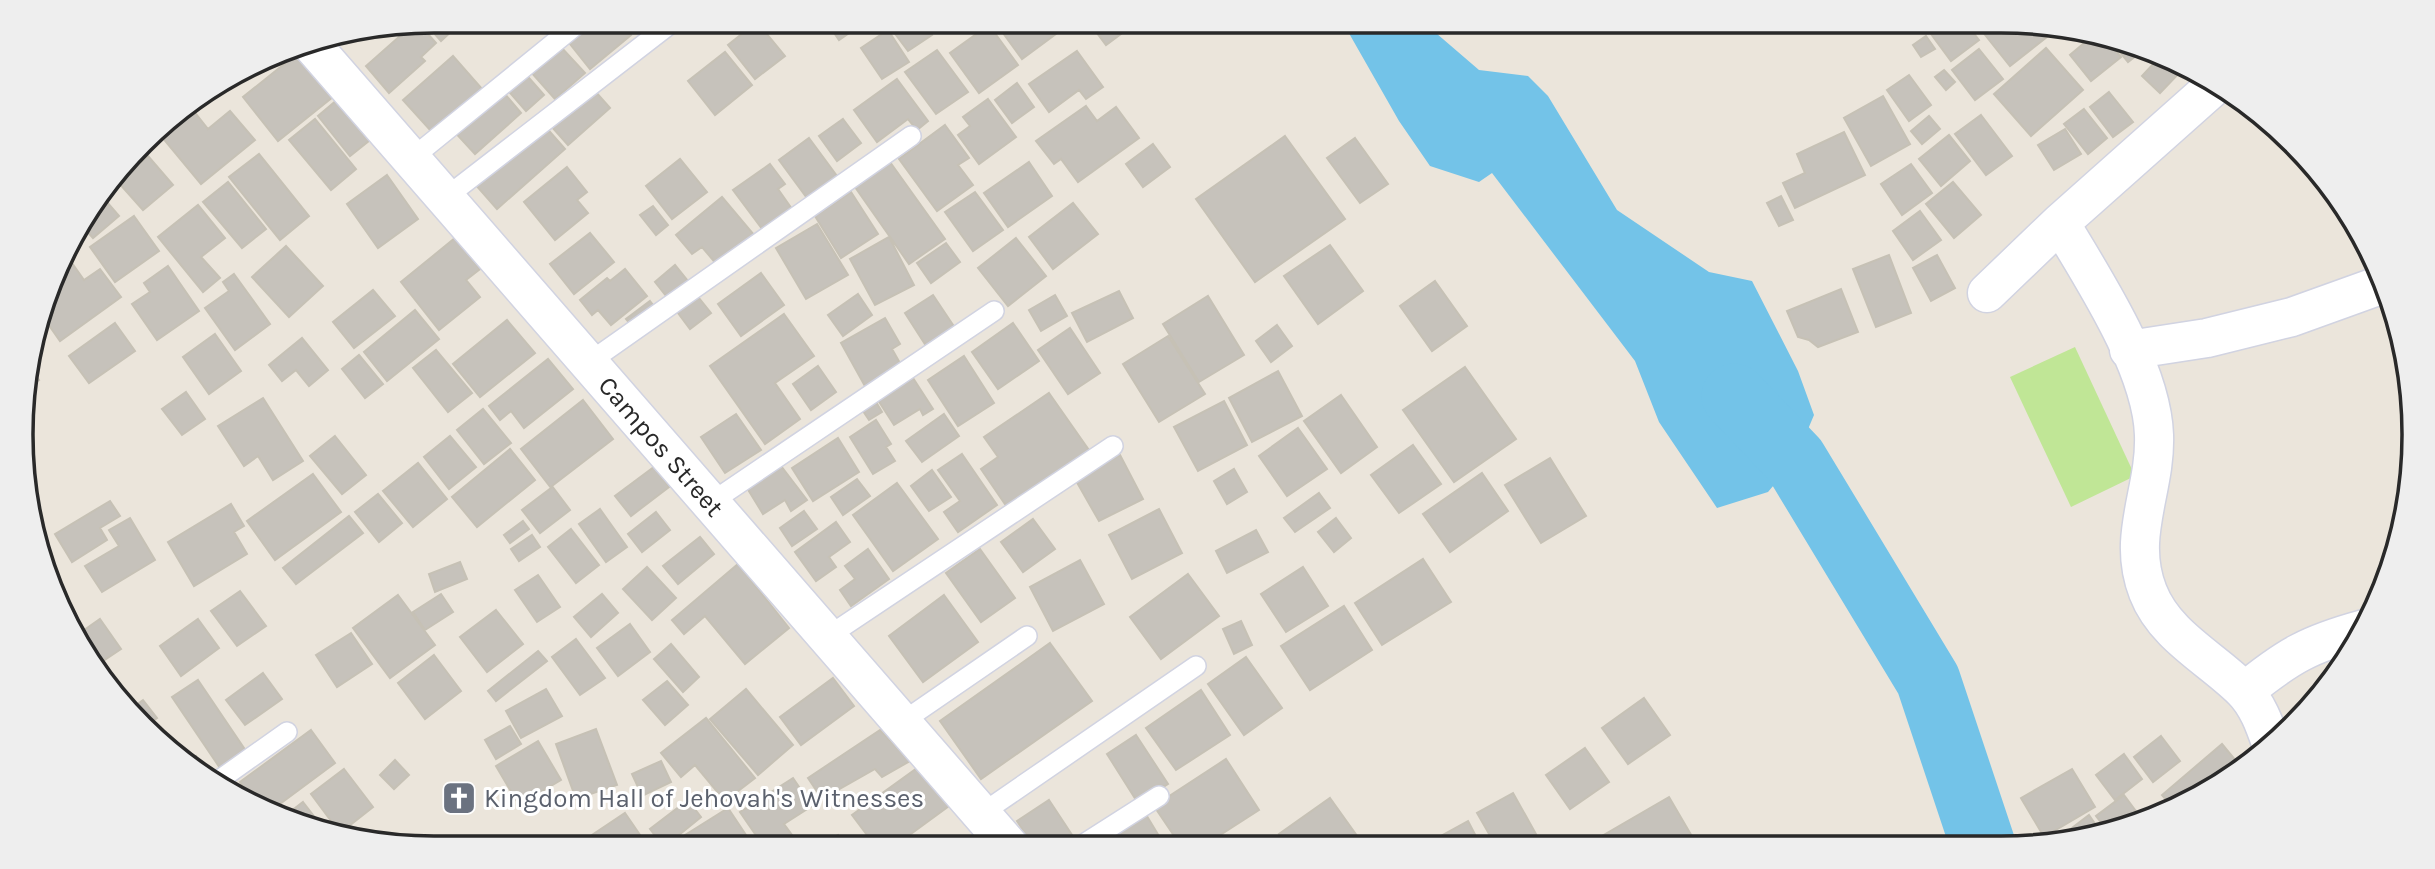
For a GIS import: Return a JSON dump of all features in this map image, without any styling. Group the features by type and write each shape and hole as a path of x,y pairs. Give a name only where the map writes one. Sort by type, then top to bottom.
{"street":[{"name":"Campos Street","path":"317,51 1000,836"},
{"path":"1987,293 2060,223 2208,91"},
{"path":"2060,223 2102,296 2146,388 2154,433 2153,471 2140,518 2139,567 2149,595 2168,624 2245,691 2264,720 2268,733"},
{"path":"2129,350 2207,338 2280,320 2373,288"},
{"path":"2245,691 2285,658 2327,639 2349,633"}],"lane":[{"path":"411,159 566,33"},
{"path":"445,198 658,33"},
{"path":"588,363 911,136"},
{"path":"710,503 994,311"},
{"path":"827,637 1114,446"},
{"path":"902,722 1027,636"},
{"path":"981,814 1196,666"},
{"path":"225,776 287,733"},
{"path":"1096,836 1159,796"}],"green space":[{"path":"2075,347 2135,476 2071,507 2010,377"}],"water":[{"path":"1349,33 1436,33 1479,70 1528,76 1548,96 1617,210 1709,272 1752,281 1798,371 1814,415 1795,460 1768,492 1717,508 1659,422 1635,361 1492,173 1479,182 1430,166 1399,121"}],"building":[{"path":"427,33 436,43 421,57 425,61 389,93 366,66 400,36"},
{"path":"434,33 450,33 441,41"},
{"path":"573,33 631,35 590,69 566,39"},
{"path":"743,33 766,33 785,56 755,79 728,45"},
{"path":"834,33 849,33 839,40"},
{"path":"884,33 890,33 909,62 882,79 861,48"},
{"path":"894,33 931,33 932,35 908,51"},
{"path":"978,33 995,33 1018,65 979,93 950,53"},
{"path":"1003,33 1057,33 1022,59"},
{"path":"1097,33 1122,33 1106,45"},
{"path":"1973,33 1979,40 1951,61 1931,34"},
{"path":"1984,33 2048,36 2010,66"},
{"path":"1926,36 1935,49 1921,57 1913,45"},
{"path":"2085,42 2116,51 2121,57 2091,81 2070,55"},
{"path":"560,46 585,73 555,99 531,72"},
{"path":"2046,48 2083,90 2031,136 1994,94"},
{"path":"1979,49 2003,79 1975,100 1952,70"},
{"path":"937,50 968,92 936,114 905,72"},
{"path":"1077,51 1103,87 1086,99 1079,90 1049,112 1029,84"},
{"path":"725,52 752,85 715,115 688,81"},
{"path":"2120,52 2135,57 2128,62"},
{"path":"453,56 482,89 432,132 403,100"},
{"path":"301,57 334,96 278,141 243,97 287,62"},
{"path":"2153,64 2177,75 2160,93 2142,76"},
{"path":"522,70 544,95 526,111 504,86"},
{"path":"1944,70 1955,82 1946,90 1935,77"},
{"path":"1909,75 1931,105 1909,121 1887,90"},
{"path":"897,79 928,121 917,130 908,119 877,142 854,110"},
{"path":"1017,83 1034,107 1012,123 995,100"},
{"path":"499,87 521,113 475,154 452,129"},
{"path":"594,90 610,108 568,145 552,127"},
{"path":"2109,92 2133,122 2113,137 2090,107"},
{"path":"1883,96 1910,144 1871,166 1844,118"},
{"path":"988,99 1016,137 979,164 958,135 970,126 963,117"},
{"path":"337,100 370,140 350,156 318,116"},
{"path":"1086,106 1097,121 1116,107 1139,138 1078,182 1061,159 1054,164 1036,141"},
{"path":"2084,109 2107,138 2088,154 2064,124"},
{"path":"230,111 255,140 201,184 164,139 195,113 208,129"},
{"path":"1981,115 2012,156 1986,175 1955,134"},
{"path":"1929,116 1940,129 1922,144 1911,131"},
{"path":"315,119 356,169 331,190 289,140"},
{"path":"843,119 861,143 837,161 819,136"},
{"path":"543,124 565,149 497,209 475,184"},
{"path":"945,125 969,158 958,165 973,185 937,211 899,159"},
{"path":"2065,129 2081,154 2054,170 2038,145"},
{"path":"1844,132 1865,175 1795,208 1783,183 1805,173 1797,154"},
{"path":"1949,135 1970,161 1941,186 1919,159"},
{"path":"1285,136 1345,219 1255,282 1196,199"},
{"path":"809,138 837,176 807,198 779,160"},
{"path":"1355,138 1388,184 1360,203 1327,158"},
{"path":"1153,144 1170,167 1143,187 1126,164"},
{"path":"259,154 309,216 280,240 229,177"},
{"path":"148,156 173,185 143,210 120,185"},
{"path":"680,159 707,192 672,219 646,186"},
{"path":"890,162 945,239 909,264 855,187"},
{"path":"1029,162 1052,196 1008,227 984,193"},
{"path":"770,164 785,184 778,189 792,209 763,230 733,190"},
{"path":"1911,164 1932,193 1902,215 1881,184"},
{"path":"567,167 587,192 577,200 588,213 555,240 524,202"},
{"path":"387,175 418,219 378,248 347,204"},
{"path":"228,182 266,229 242,248 203,202"},
{"path":"1953,182 1981,215 1954,238 1926,204"},
{"path":"851,192 878,234 841,258 815,216"},
{"path":"975,192 1003,230 973,251 945,212"},
{"path":"1781,196 1793,220 1779,226 1767,203"},
{"path":"722,197 755,236 718,266 702,247 692,254 676,235"},
{"path":"107,203 119,216 93,238 88,232"},
{"path":"1073,203 1098,234 1053,269 1029,237"},
{"path":"198,205 225,238 201,257 220,278 203,292 158,237"},
{"path":"653,206 668,225 656,235 640,215"},
{"path":"1920,211 1941,240 1913,260 1893,231"},
{"path":"134,216 159,251 115,282 90,247"},
{"path":"817,224 848,275 806,299 776,248"},
{"path":"590,233 614,262 574,294 550,264"},
{"path":"889,237 914,285 875,305 850,259"},
{"path":"455,238 480,269 466,280 480,297 439,330 401,282"},
{"path":"1016,238 1046,276 1008,306 978,268"},
{"path":"946,243 960,262 931,283 917,263"},
{"path":"1330,245 1363,291 1318,324 1284,276"},
{"path":"286,246 323,286 289,317 252,277"},
{"path":"1889,255 1911,313 1876,327 1853,269"},
{"path":"1937,255 1955,288 1931,301 1913,268"},
{"path":"72,263 84,280 100,269 121,297 60,341 49,325"},
{"path":"675,265 688,281 667,297 655,282"},
{"path":"168,266 199,311 157,340 132,304 150,292 144,283"},
{"path":"625,269 647,296 611,325 598,310 592,315 580,300 607,278 610,281"},
{"path":"761,273 784,305 741,336 718,304"},
{"path":"234,274 270,324 235,350 205,308 229,291 223,282"},
{"path":"1435,281 1467,326 1432,351 1400,306"},
{"path":"1841,289 1858,332 1818,347 1809,340 1798,337 1787,311"},
{"path":"373,290 395,316 354,348 333,322"},
{"path":"1119,291 1133,318 1087,342 1072,313"},
{"path":"695,293 711,313 690,329 675,309"},
{"path":"858,294 872,315 843,336 828,315"},
{"path":"933,295 957,331 928,349 905,313"},
{"path":"1055,295 1067,316 1041,331 1029,310"},
{"path":"1208,296 1244,355 1199,382 1163,324"},
{"path":"650,301 664,319 641,337 626,319"},
{"path":"415,310 439,339 387,381 364,352"},
{"path":"784,314 814,356 775,383 800,419 765,444 710,366"},
{"path":"885,318 900,344 892,349 901,365 865,386 841,343"},
{"path":"507,320 535,353 480,397 453,364"},
{"path":"115,323 135,351 89,383 69,356"},
{"path":"1013,323 1039,361 998,389 972,352"},
{"path":"1277,325 1292,346 1271,362 1256,341"},
{"path":"1070,328 1100,373 1068,394 1038,350"},
{"path":"215,334 241,371 209,394 183,357"},
{"path":"1168,336 1205,394 1159,422 1123,364"},
{"path":"302,338 328,370 309,386 296,370 282,381 269,365"},
{"path":"436,350 472,393 448,412 413,368"},
{"path":"359,355 383,384 365,398 342,369"},
{"path":"964,356 994,403 958,426 928,380"},
{"path":"548,359 573,389 524,428 511,411 500,420 489,406"},
{"path":"818,366 836,392 811,410 793,384"},
{"path":"1465,367 1516,439 1454,482 1403,410"},
{"path":"1278,371 1302,416 1252,442 1229,398"},
{"path":"913,378 933,409 923,415 920,409 894,425 878,400"},
{"path":"186,392 205,419 182,435 162,409"},
{"path":"1049,393 1091,453 1009,510 981,469 998,457 984,437"},
{"path":"1341,395 1377,447 1341,473 1304,421"},
{"path":"263,398 303,461 273,480 258,456 244,466 218,426"},
{"path":"583,400 613,439 552,486 570,510 540,533 522,510 551,488 521,449"},
{"path":"1224,401 1247,445 1198,471 1174,427"},
{"path":"876,402 882,412 869,420 863,411"},
{"path":"483,409 511,443 484,464 457,430"},
{"path":"736,414 761,450 725,473 701,437"},
{"path":"944,414 959,436 922,462 906,441"},
{"path":"876,420 891,444 886,447 895,461 873,474 850,437"},
{"path":"1298,428 1327,469 1287,496 1259,456"},
{"path":"335,436 366,475 342,494 310,456"},
{"path":"450,436 476,467 449,489 424,457"},
{"path":"838,438 859,472 813,501 792,468"},
{"path":"1413,445 1441,484 1399,513 1371,475"},
{"path":"510,449 535,480 477,527 452,497"},
{"path":"962,454 997,505 958,532 944,512 960,501 938,470"},
{"path":"1120,455 1143,499 1099,521 1075,479"},
{"path":"1550,458 1586,516 1541,543 1505,485"},
{"path":"778,462 807,500 791,511 785,500 763,514 744,483"},
{"path":"418,463 447,499 413,527 383,491"},
{"path":"654,467 669,487 631,516 615,496"},
{"path":"1234,469 1247,492 1227,504 1214,481"},
{"path":"932,470 951,497 929,511 911,486"},
{"path":"1482,473 1508,511 1450,552 1423,514"},
{"path":"313,474 341,512 275,560 247,521"},
{"path":"857,479 870,496 843,515 831,497"},
{"path":"897,483 938,539 893,571 853,515"},
{"path":"1319,493 1330,508 1295,532 1284,518"},
{"path":"378,494 402,523 379,542 355,512"},
{"path":"110,501 120,516 100,528 107,540 72,562 55,534"},
{"path":"231,504 244,526 234,532 247,554 194,586 168,542"},
{"path":"600,509 627,547 606,562 579,524"},
{"path":"1159,509 1182,553 1132,579 1109,535"},
{"path":"804,511 817,529 792,546 780,528"},
{"path":"656,512 670,530 642,552 628,534"},
{"path":"349,516 363,533 296,584 283,568"},
{"path":"130,518 155,560 102,592 85,566 119,546 109,530"},
{"path":"1336,518 1351,538 1334,552 1318,532"},
{"path":"1033,519 1055,549 1023,572 1001,542"},
{"path":"523,521 529,529 510,543 504,535"},
{"path":"836,522 850,542 829,557 836,567 816,581 795,552"},
{"path":"571,529 599,565 576,583 548,547"},
{"path":"1256,530 1268,552 1227,573 1216,551"},
{"path":"532,535 540,547 519,561 511,549"},
{"path":"700,537 714,554 678,584 663,566"},
{"path":"868,549 889,579 851,606 840,590 855,579 845,566"},
{"path":"980,549 1015,598 981,622 946,573"},
{"path":"1423,559 1451,602 1382,645 1355,603"},
{"path":"1080,560 1104,604 1053,631 1030,587"},
{"path":"460,562 467,579 435,592 429,574"},
{"path":"738,564 789,628 745,664 705,616 684,634 672,620"},
{"path":"647,567 676,598 652,620 623,589"},
{"path":"1303,567 1328,606 1286,632 1261,594"},
{"path":"1188,574 1219,616 1161,659 1130,617"},
{"path":"538,575 560,607 537,622 515,590"},
{"path":"240,591 266,626 237,646 211,611"},
{"path":"441,594 453,612 425,630 413,612"},
{"path":"602,594 618,613 591,637 574,617"},
{"path":"398,595 435,645 390,678 353,628"},
{"path":"944,595 978,642 923,682 889,636"},
{"path":"1344,606 1372,650 1310,690 1281,646"},
{"path":"496,610 523,644 487,672 460,637"},
{"path":"100,619 121,649 104,661 84,630"},
{"path":"198,619 219,648 181,676 160,646"},
{"path":"1241,621 1252,645 1234,654 1223,629"},
{"path":"630,624 650,652 618,676 597,648"},
{"path":"351,633 372,664 337,687 316,655"},
{"path":"576,639 605,678 580,695 552,657"},
{"path":"1050,643 1092,701 981,779 940,721"},
{"path":"671,644 699,677 683,692 654,659"},
{"path":"538,651 547,661 496,701 488,691"},
{"path":"434,655 461,691 425,719 398,683"},
{"path":"1246,657 1282,708 1244,735 1208,684"},
{"path":"263,673 282,699 245,725 226,700"},
{"path":"833,678 854,706 801,745 780,717"},
{"path":"198,680 248,754 222,771 172,697"},
{"path":"667,681 688,705 665,725 643,700"},
{"path":"546,689 562,716 521,738 506,711"},
{"path":"746,689 793,745 758,775 710,719"},
{"path":"1201,690 1230,735 1176,770 1146,728"},
{"path":"1644,698 1670,735 1628,764 1602,728"},
{"path":"143,700 157,718 154,720 138,704"},
{"path":"706,718 755,778 725,801 695,765 681,777 661,753"},
{"path":"510,726 521,744 496,759 485,740"},
{"path":"596,729 617,785 576,799 556,744"},
{"path":"311,730 335,763 279,804 244,787 240,782"},
{"path":"880,730 910,761 882,777 875,769 822,799 808,778"},
{"path":"1136,735 1168,784 1138,803 1107,754"},
{"path":"2161,736 2180,761 2153,782 2134,757"},
{"path":"538,741 561,780 519,805 496,766"},
{"path":"2222,744 2235,760 2178,794 2166,800 2162,795"},
{"path":"1585,748 1609,782 1570,809 1546,775"},
{"path":"2124,754 2142,779 2115,800 2096,775"},
{"path":"1226,759 1259,810 1219,836 1174,836 1154,806"},
{"path":"395,760 409,775 394,789 380,775"},
{"path":"661,761 671,782 642,796 632,774"},
{"path":"920,766 949,806 908,836 868,836 852,815"},
{"path":"344,769 373,807 349,826 332,822 311,794"},
{"path":"2072,769 2095,807 2052,832 2042,833 2021,798"},
{"path":"793,778 812,806 784,824 790,836 756,836 740,812"},
{"path":"1513,793 1536,834 1490,836 1477,813"},
{"path":"2124,795 2136,811 2101,823 2096,816"},
{"path":"1669,797 1692,836 1602,836"},
{"path":"1330,798 1357,836 1280,836 1279,834"},
{"path":"688,800 701,817 678,836 655,836 650,829"},
{"path":"1049,800 1073,836 1027,836 1017,821"},
{"path":"303,802 314,817 306,814 293,809"},
{"path":"728,808 747,836 686,836"},
{"path":"1142,808 1159,836 1097,836"},
{"path":"625,813 641,836 590,836"},
{"path":"2089,815 2095,824 2079,828 2070,829"},
{"path":"1468,821 1476,836 1441,836"}],"waterway":[{"path":"1734,396 1795,460 1928,680 1980,836"}],"place":[{"name":"Kingdom Hall of Jehovah's Witnesses","path":"459,798"}]}
